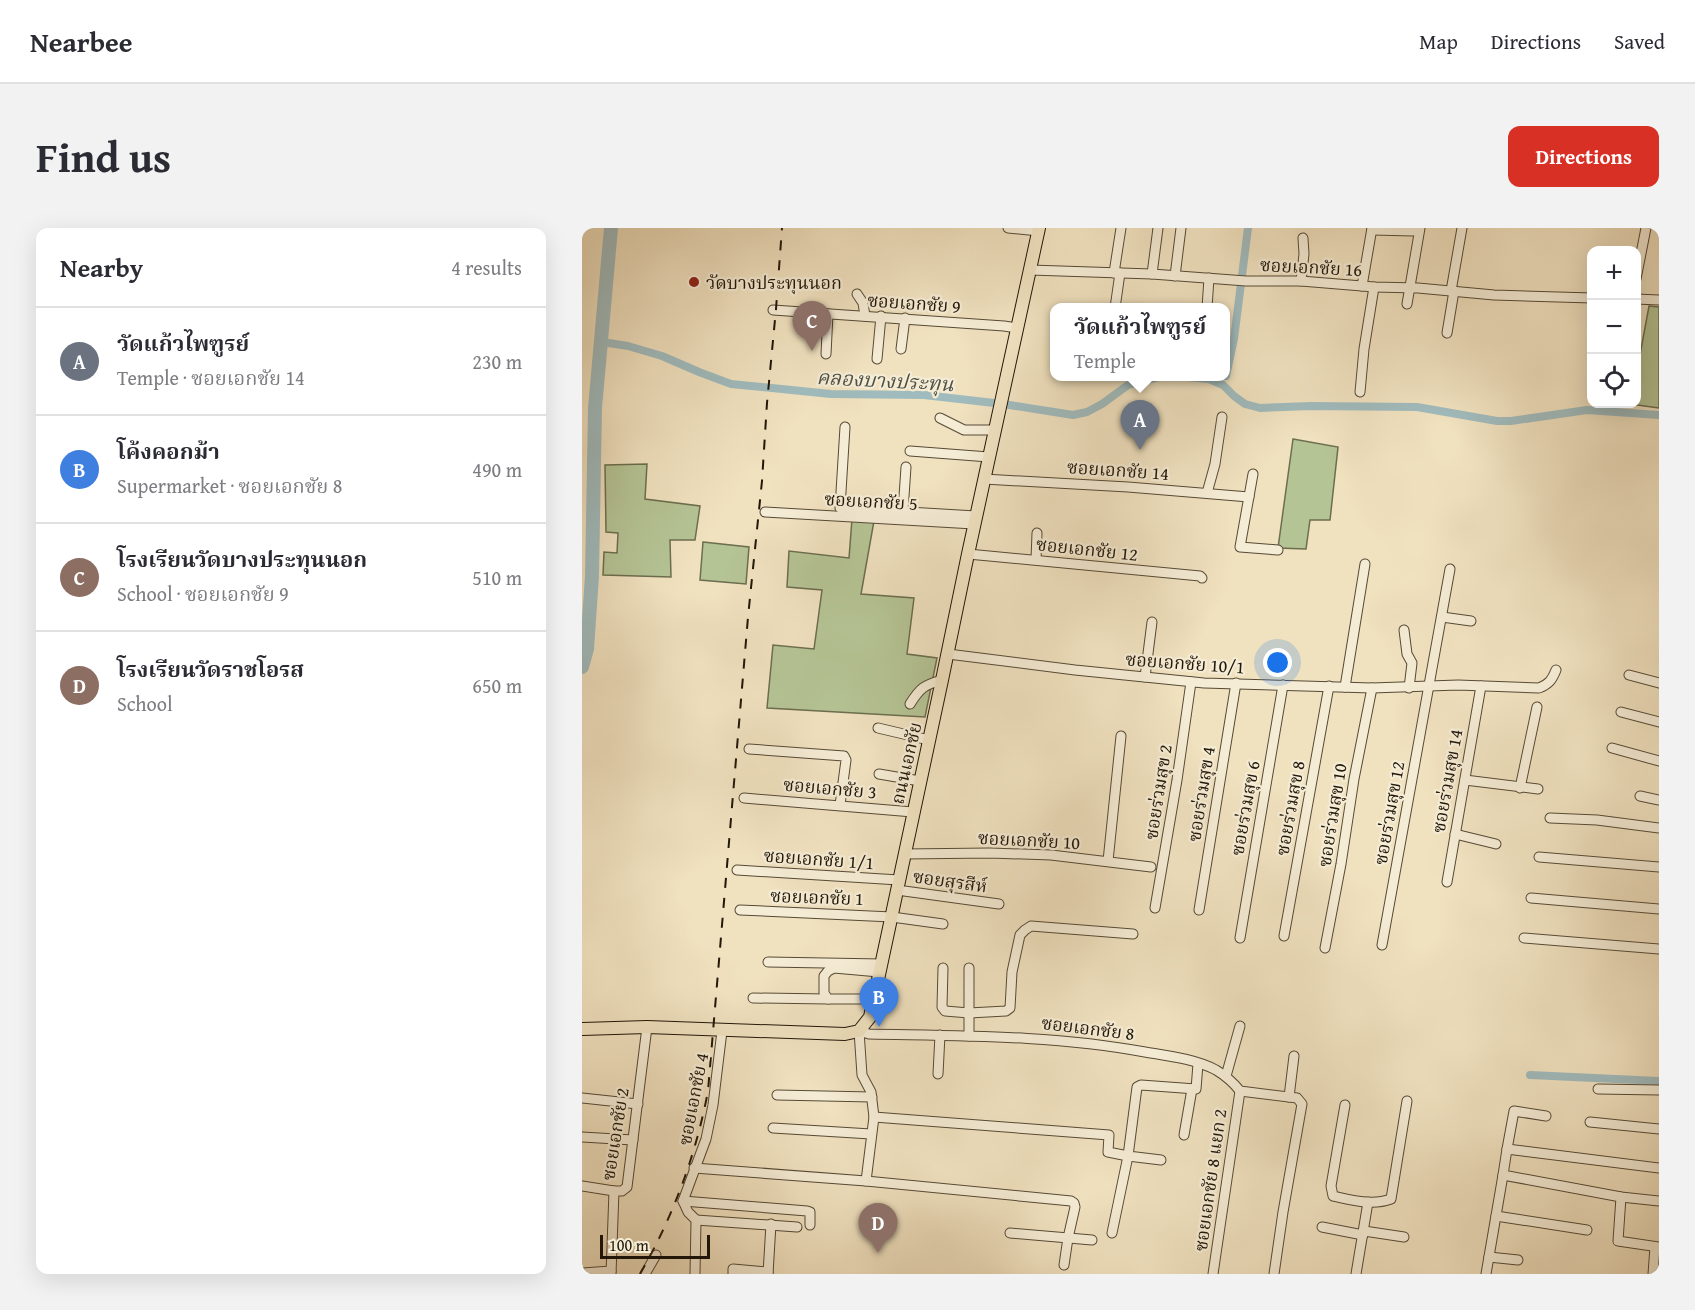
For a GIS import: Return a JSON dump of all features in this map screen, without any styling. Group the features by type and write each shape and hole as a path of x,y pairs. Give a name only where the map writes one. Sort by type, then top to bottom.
{"main road":[{"name":"ถนนเอกชัย","path":"859,1032 870,1017 875,999 975,520 1039,229"},
{"path":"582,1029 647,1027 845,1034 859,1032"}],"street":[{"path":"1008,228 1039,229"},
{"path":"1115,303 1121,228"},
{"path":"1152,274 1158,228"},
{"path":"1175,276 1180,228"},
{"path":"1447,333 1462,228"},
{"path":"1641,254 1646,228"},
{"path":"1362,286 1372,229 1417,230 1407,304"},
{"path":"1301,281 1303,238"},
{"name":"ซอยเอกชัย 16","path":"1030,270 1152,274 1246,281 1301,281 1494,295 1587,298"},
{"path":"1208,303 1209,278"},
{"path":"1360,392 1374,287"},
{"path":"857,294 863,303 865,316"},
{"path":"1641,299 1659,300"},
{"name":"ซอยเอกชัย 9","path":"773,310 880,316 1017,328"},
{"path":"826,354 828,314"},
{"path":"877,359 880,316"},
{"path":"901,349 905,318"},
{"path":"1207,493 1215,464 1222,417"},
{"path":"940,418 964,430 997,424"},
{"path":"845,427 840,508 975,520"},
{"path":"910,451 989,457"},
{"path":"903,512 906,467"},
{"path":"1252,474 1240,547 1278,550"},
{"name":"ซอยเอกชัย 14","path":"984,479 1249,497"},
{"name":"ซอยเอกชัย 5","path":"765,512 975,520"},
{"path":"1036,560 1037,532"},
{"name":"ซอยเอกชัย 12","path":"968,554 1202,578"},
{"path":"1345,687 1365,564"},
{"name":"ซอยร่วมสุข 12","path":"1382,945 1450,569"},
{"path":"1442,617 1471,621"},
{"path":"1145,677 1152,622"},
{"path":"1404,630 1407,654 1412,663 1410,688"},
{"name":"ซอยเอกชัย 10/1","path":"948,654 1191,682 1372,688 1481,686 1539,688 1552,680 1556,670"},
{"path":"1629,675 1659,682"},
{"path":"910,704 919,691 927,685 942,680"},
{"name":"ซอยร่วมสุข 2","path":"1155,908 1178,780 1191,682"},
{"name":"ซอยร่วมสุข 4","path":"1199,910 1236,683"},
{"name":"ซอยร่วมสุข 6","path":"1240,938 1283,684"},
{"name":"ซอยร่วมสุข 8","path":"1284,936 1329,686"},
{"name":"ซอยร่วมสุข 14","path":"1447,882 1481,686"},
{"name":"ซอยร่วมสุข 10","path":"1325,948 1372,688"},
{"path":"1520,788 1537,707"},
{"path":"1621,712 1659,722"},
{"path":"879,728 929,740"},
{"path":"1108,861 1121,736"},
{"path":"1612,748 1659,761"},
{"path":"749,749 844,756 846,760 840,805"},
{"path":"879,774 920,781"},
{"path":"1465,780 1538,789"},
{"path":"1640,796 1659,800"},
{"name":"ซอยเอกชัย 3","path":"744,798 913,812"},
{"path":"1550,818 1597,820 1659,828"},
{"path":"1455,834 1496,844"},
{"name":"ซอยเอกชัย 10","path":"904,854 1051,855 1151,867"},
{"path":"1539,857 1659,867"},
{"name":"ซอยเอกชัย 1/1","path":"737,870 898,885"},
{"name":"ซอยสุรสีห์","path":"898,885 999,904"},
{"path":"1531,898 1659,909"},
{"name":"ซอยเอกชัย 1","path":"740,910 892,917 943,924"},
{"path":"943,968 942,1007 945,1011 1009,1010 1012,972 1020,935 1031,926 1132,934"},
{"path":"1524,938 1659,950"},
{"path":"768,962 881,968"},
{"path":"828,999 824,993 824,976 828,971 834,968 881,968"},
{"path":"969,968 969,1036"},
{"path":"753,998 875,999"},
{"path":"1226,1076 1240,1026"},
{"name":"ซอยเอกชัย 2","path":"611,1273 614,1191 622,1191 627,1187 647,1027"},
{"name":"ซอยเอกชัย 4","path":"683,1201 706,1139 722,1031"},
{"path":"859,1032 862,1075 872,1097 874,1117 867,1181"},
{"name":"ซอยเอกชัย 8","path":"859,1032 1032,1038 1104,1044 1179,1058 1214,1069 1226,1076 1240,1091"},
{"path":"938,1074 940,1035"},
{"path":"1290,1097 1294,1056"},
{"path":"1112,1233 1128,1156 1137,1087 1141,1085 1197,1088 1198,1064"},
{"path":"1184,1135 1192,1089"},
{"path":"1598,1089 1659,1090"},
{"path":"1240,1091 1297,1098 1302,1104 1274,1274"},
{"name":"ซอยเอกชัย 8 แยก 2","path":"1213,1274 1240,1091"},
{"path":"777,1095 872,1097"},
{"path":"582,1098 638,1104"},
{"path":"1345,1105 1331,1186 1333,1196 1368,1202 1384,1201 1391,1199 1407,1101"},
{"path":"1486,1274 1514,1111 1546,1116"},
{"path":"874,1117 1107,1134 1110,1136 1108,1150 1110,1153 1161,1160"},
{"path":"1590,1122 1659,1129"},
{"path":"773,1128 871,1134"},
{"path":"582,1137 633,1140"},
{"path":"1507,1149 1659,1168"},
{"path":"694,1168 867,1181 1071,1201 1075,1207 1064,1265"},
{"path":"1503,1176 1622,1197 1659,1201"},
{"path":"582,1186 614,1191"},
{"path":"1622,1197 1618,1241 1657,1247 1653,1274"},
{"path":"797,1227 696,1220 688,1212 683,1201 807,1210 811,1215 810,1225"},
{"path":"1356,1274 1368,1202"},
{"path":"1496,1216 1587,1230"},
{"path":"695,1274 696,1220"},
{"path":"733,1274 733,1269 768,1273 771,1224"},
{"path":"1322,1227 1404,1237"},
{"path":"1010,1233 1092,1240"},
{"path":"645,1274 656,1255"},
{"path":"1489,1257 1518,1260"},
{"path":"582,1273 611,1273"}],"green space":[{"path":"1649,306 1659,307 1659,408 1641,406 1641,349"},
{"path":"1293,439 1338,447 1330,520 1310,520 1306,549 1278,548"},
{"path":"647,464 645,499 700,506 695,540 670,540 671,577 603,575 604,552 617,553 618,533 606,532 605,465"},
{"path":"852,519 874,521 861,594 914,598 907,654 937,658 925,717 767,708 773,645 814,649 822,590 787,587 789,551 849,558"},
{"path":"703,542 749,547 746,584 700,580"}],"waterway":[{"path":"582,667 587,649 592,576 595,408 611,228"},
{"path":"1230,358 1248,228"},
{"name":"คลองบางประทุน","path":"602,342 628,346 662,356 731,384 831,394 924,395 1073,415 1087,412 1128,385 1144,381"},
{"name":"คลองบางประทุน","path":"1214,381 1223,385 1245,404 1260,408 1417,407 1497,421 1587,410 1659,415"},
{"path":"1530,1075 1659,1081"}],"railway":[{"path":"640,1274 663,1230 682,1185 697,1139 708,1091 782,228"}],"place":[{"name":"วัดบางประทุนนอก","path":"694,282"},
{"name":"โรงเรียนวัดบางประทุนนอก","path":"812,351"},
{"name":"วัดแก้วไพฑูรย์","path":"1140,450"},
{"name":"โค้งคอกม้า","path":"879,1027"},
{"name":"โรงเรียนวัดราชโอรส","path":"878,1253"}]}
